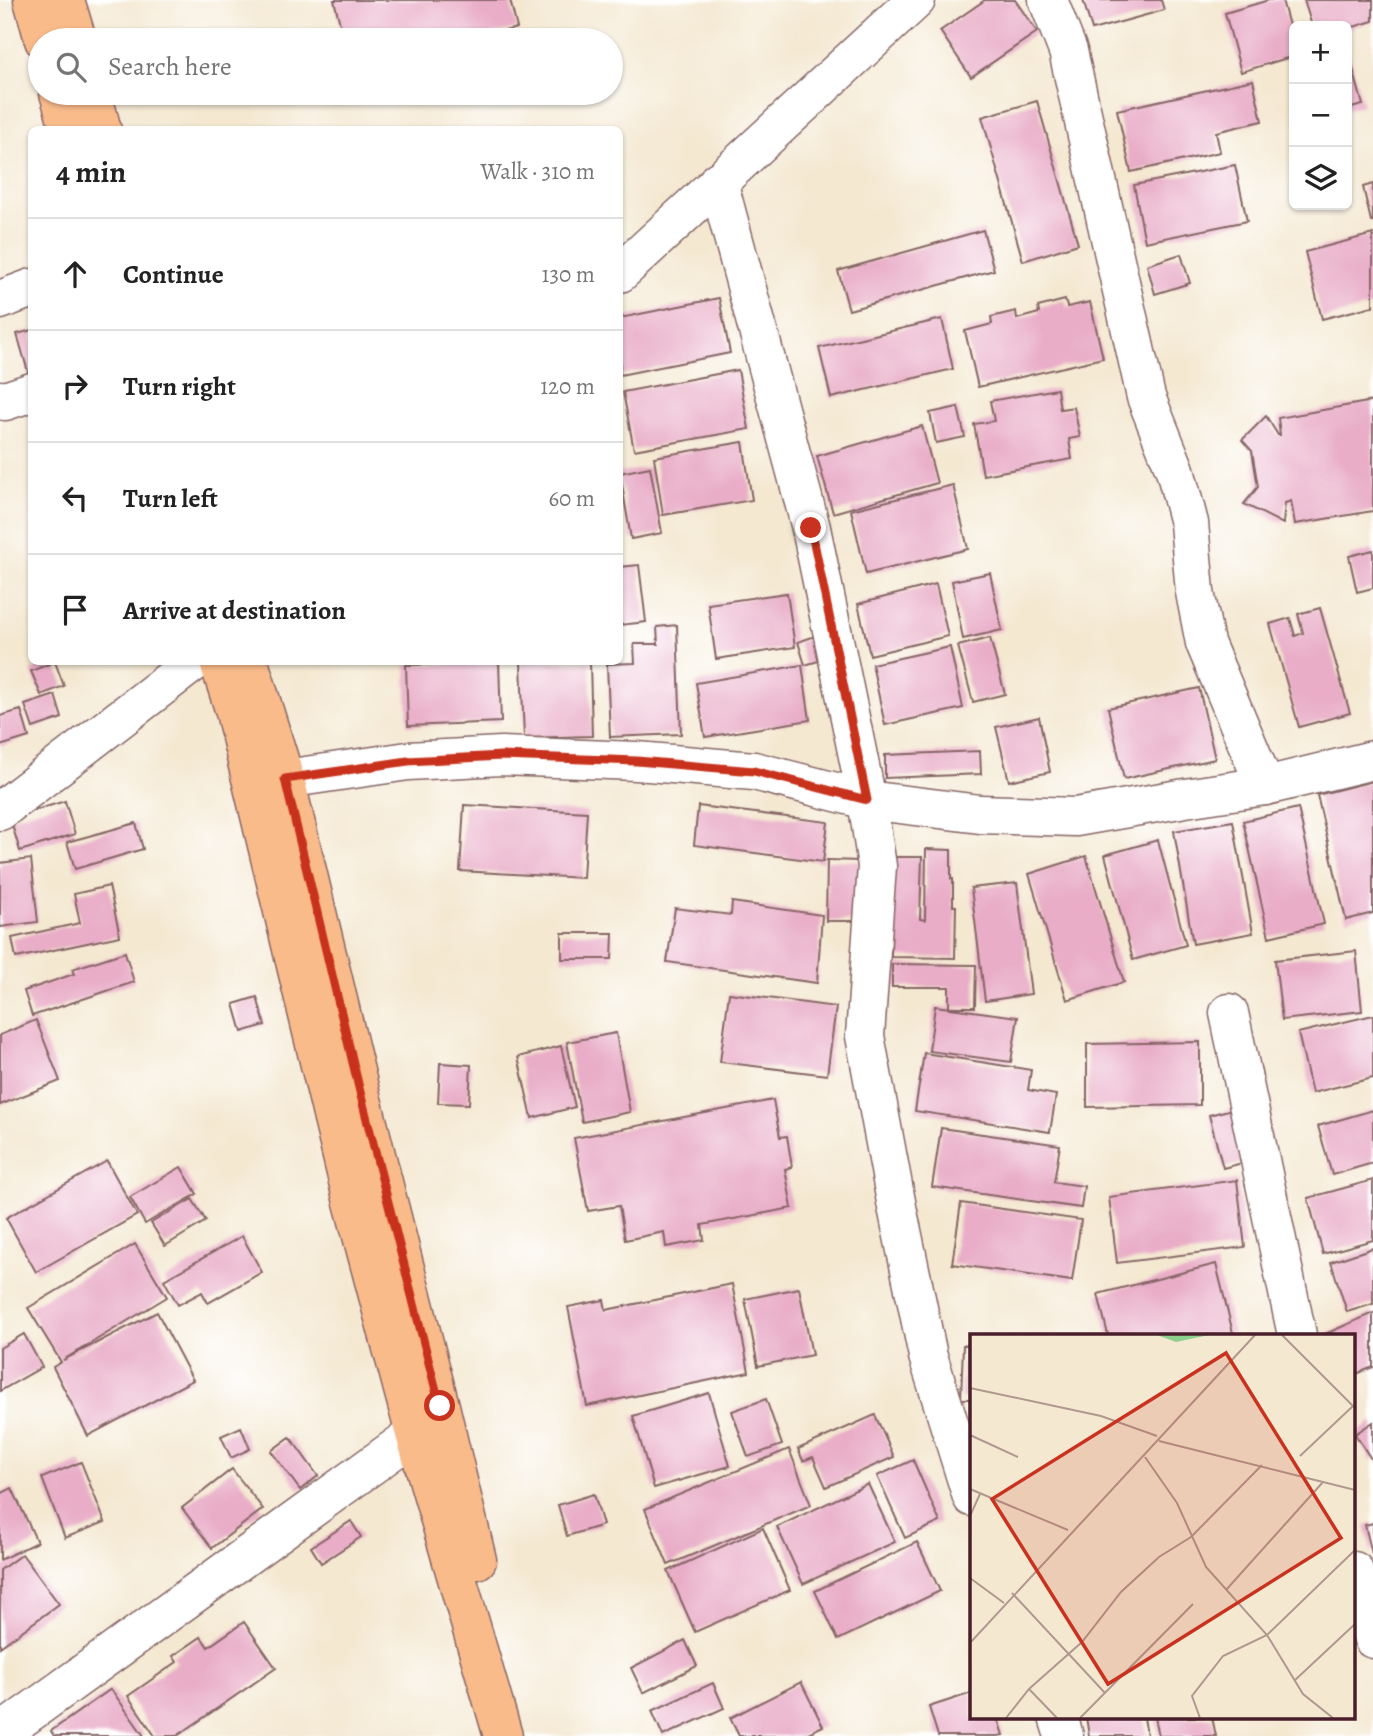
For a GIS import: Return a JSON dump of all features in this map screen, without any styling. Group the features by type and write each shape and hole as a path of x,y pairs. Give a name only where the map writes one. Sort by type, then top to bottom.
{"main road":[{"path":"33,0 41,28"},
{"path":"65,0 73,28"},
{"path":"63,105 69,126"},
{"path":"96,105 102,126"},
{"path":"220,665 235,712 353,1202 415,1434 503,1736"},
{"path":"250,665 285,779 519,1736"}],"street":[{"path":"623,270 916,0"},
{"path":"1048,0 1068,51 1146,397 1175,470 1189,523 1195,592 1205,643 1265,786"},
{"path":"718,181 811,528 867,800 877,866 865,1036 928,1356 970,1491"},
{"path":"0,300 28,290"},
{"path":"0,400 5,401 28,393"},
{"path":"0,811 190,665"},
{"path":"285,779 408,761 501,756 637,761 754,771 867,800 980,814 1076,817 1265,786 1373,760"},
{"path":"1229,1013 1297,1334"},
{"path":"0,1734 415,1434"},
{"path":"1356,1578 1373,1639"},
{"path":"1058,1718 1064,1736"}],"building":[{"path":"334,0 510,0 517,28 341,28"},
{"path":"985,0 1015,0 1037,32 971,77 940,31"},
{"path":"1083,0 1161,0 1164,10 1092,30"},
{"path":"1269,0 1282,0 1289,26 1289,58 1241,72 1225,13"},
{"path":"1304,0 1373,0 1373,21 1352,27 1352,21 1310,21"},
{"path":"1352,65 1363,105 1352,108"},
{"path":"1253,80 1262,121 1216,132 1220,152 1131,172 1117,110"},
{"path":"1037,101 1078,244 1023,261 982,117"},
{"path":"1235,165 1247,221 1145,242 1134,185"},
{"path":"1373,184 1373,221 1371,221 1363,187"},
{"path":"983,230 994,270 849,310 838,271"},
{"path":"1373,234 1373,306 1322,319 1305,252"},
{"path":"1181,254 1190,283 1155,294 1147,265"},
{"path":"719,298 730,353 623,374 623,317"},
{"path":"1065,300 1067,307 1090,302 1103,358 978,387 965,331 992,324 991,317 1016,311 1017,319 1039,313 1038,307"},
{"path":"942,319 953,369 831,398 819,348"},
{"path":"28,331 28,372 17,334"},
{"path":"738,370 749,429 634,450 623,392"},
{"path":"1057,389 1060,409 1074,407 1080,437 1069,439 1072,459 983,475 974,424 994,421 990,401"},
{"path":"1373,401 1373,511 1295,524 1291,501 1285,503 1283,524 1244,504 1258,487 1252,451 1242,440 1266,416 1280,435 1278,418"},
{"path":"958,407 965,437 936,443 930,413"},
{"path":"922,426 937,483 833,513 817,456"},
{"path":"743,442 752,500 663,515 654,457"},
{"path":"650,467 662,533 631,539 623,491 623,472"},
{"path":"953,485 968,549 866,574 851,510"},
{"path":"1373,550 1373,588 1357,592 1349,556"},
{"path":"639,565 646,622 623,625 623,567"},
{"path":"990,573 1002,630 963,639 952,581"},
{"path":"936,584 948,636 870,655 858,604"},
{"path":"787,593 795,647 716,659 708,604"},
{"path":"1320,608 1350,713 1299,727 1270,624 1290,618 1295,636 1303,633 1298,614"},
{"path":"677,625 681,734 610,737 607,665 635,663 634,644 658,644 657,627"},
{"path":"818,635 825,659 805,665 798,642"},
{"path":"990,638 1005,694 973,702 958,646"},
{"path":"950,647 963,708 885,725 872,664"},
{"path":"47,665 56,665 64,686 41,695 31,671"},
{"path":"406,665 499,665 501,722 408,726"},
{"path":"521,665 590,665 592,736 524,738"},
{"path":"802,665 810,720 705,737 696,683"},
{"path":"1199,688 1215,759 1124,779 1108,708"},
{"path":"55,695 62,718 33,728 25,705"},
{"path":"21,710 29,737 0,746 0,716"},
{"path":"1039,717 1050,772 1009,781 996,727"},
{"path":"980,751 981,774 885,778 885,755"},
{"path":"1373,781 1373,913 1346,920 1317,795"},
{"path":"65,801 75,834 20,851 10,818"},
{"path":"464,805 587,812 583,878 460,871"},
{"path":"698,806 828,822 823,862 694,845"},
{"path":"1298,808 1324,924 1269,937 1243,821"},
{"path":"1233,821 1253,933 1193,944 1174,831"},
{"path":"136,823 143,849 75,869 67,842"},
{"path":"1158,840 1186,945 1133,960 1105,855"},
{"path":"926,849 951,850 953,906 956,906 955,958 891,957 893,857 922,857 920,919 925,920"},
{"path":"1086,856 1124,982 1067,1000 1029,874"},
{"path":"31,859 38,922 0,927 0,863"},
{"path":"827,860 860,861 859,921 826,921"},
{"path":"1017,883 1031,994 985,1001 971,888"},
{"path":"109,886 120,936 16,958 12,938 80,923 74,894"},
{"path":"732,902 822,915 817,983 667,962 675,908 731,915"},
{"path":"562,933 613,933 612,959 562,959"},
{"path":"1356,951 1362,1011 1282,1020 1275,960"},
{"path":"125,952 134,982 32,1016 24,991 74,974 72,969"},
{"path":"892,964 976,965 975,1007 949,1007 949,987 892,987"},
{"path":"729,993 836,1007 827,1075 720,1062"},
{"path":"257,997 265,1025 242,1032 234,1004"},
{"path":"935,1006 1018,1017 1011,1062 929,1051"},
{"path":"1373,1015 1373,1078 1312,1093 1298,1033"},
{"path":"36,1020 60,1081 0,1105 0,1035"},
{"path":"616,1033 630,1112 582,1122 567,1042"},
{"path":"1200,1042 1200,1105 1087,1107 1087,1044"},
{"path":"561,1046 575,1107 532,1118 518,1057"},
{"path":"924,1053 1031,1070 1028,1090 1056,1095 1050,1132 915,1111"},
{"path":"440,1063 471,1065 469,1104 438,1103"},
{"path":"773,1100 780,1137 787,1136 792,1167 785,1169 792,1208 702,1225 704,1240 666,1247 664,1232 625,1240 619,1206 588,1211 574,1138"},
{"path":"1244,1106 1258,1159 1223,1168 1209,1115"},
{"path":"1373,1110 1373,1163 1332,1175 1318,1126"},
{"path":"941,1128 1060,1145 1054,1182 1084,1186 1081,1208 932,1187"},
{"path":"107,1161 137,1215 36,1272 6,1218"},
{"path":"181,1167 197,1194 145,1224 130,1197"},
{"path":"1237,1180 1245,1247 1117,1263 1109,1197"},
{"path":"1373,1180 1373,1240 1323,1254 1308,1198"},
{"path":"192,1199 206,1221 165,1246 151,1223"},
{"path":"961,1203 1081,1220 1072,1281 952,1264"},
{"path":"242,1236 262,1272 208,1303 202,1292 178,1305 164,1280"},
{"path":"135,1244 167,1297 63,1360 157,1312 193,1380 88,1436 53,1367 61,1362 28,1308"},
{"path":"1373,1248 1373,1304 1347,1312 1331,1262"},
{"path":"1216,1264 1233,1333 1108,1334 1098,1294"},
{"path":"732,1284 749,1372 587,1406 568,1307 604,1300 606,1310"},
{"path":"799,1288 812,1355 758,1366 745,1299"},
{"path":"1373,1313 1373,1367 1356,1374 1356,1334 1325,1334"},
{"path":"24,1334 42,1367 0,1391 0,1348"},
{"path":"963,1345 970,1345 970,1399 961,1399"},
{"path":"709,1393 730,1466 654,1488 633,1416"},
{"path":"766,1399 782,1445 748,1457 732,1411"},
{"path":"875,1415 894,1457 826,1487 813,1457 803,1461 798,1449"},
{"path":"1373,1422 1373,1462 1356,1436"},
{"path":"241,1427 250,1449 231,1458 221,1436"},
{"path":"290,1437 318,1476 300,1490 271,1451"},
{"path":"789,1449 811,1505 668,1565 645,1509"},
{"path":"913,1460 940,1522 905,1538 877,1476"},
{"path":"81,1462 105,1522 65,1538 42,1478"},
{"path":"232,1469 263,1509 212,1548 182,1508"},
{"path":"868,1484 895,1542 803,1584 777,1527"},
{"path":"12,1488 37,1542 0,1560 0,1494"},
{"path":"594,1494 603,1525 567,1536 558,1505"},
{"path":"351,1521 361,1537 321,1563 311,1547"},
{"path":"1373,1523 1373,1553 1372,1554 1365,1525"},
{"path":"763,1528 790,1590 695,1632 668,1571"},
{"path":"917,1542 940,1591 838,1640 815,1591"},
{"path":"22,1554 59,1604 0,1647 0,1570"},
{"path":"244,1622 276,1668 177,1736 155,1736 128,1696 177,1662 173,1656 201,1637 208,1647"},
{"path":"685,1640 697,1666 643,1693 631,1668"},
{"path":"801,1682 823,1726 802,1736 739,1736 730,1718"},
{"path":"713,1683 724,1708 663,1736 652,1711"},
{"path":"111,1689 144,1736 54,1736 51,1731"},
{"path":"970,1694 970,1718 997,1718 1003,1735 938,1736 929,1707"},
{"path":"1086,1718 1144,1718 1147,1736 1089,1736"},
{"path":"1155,1718 1212,1718 1216,1736 1159,1736"}],"route":[{"path":"440,1406 360,1092 285,779 408,761 501,756 637,761 754,771 867,800 811,528"}]}
